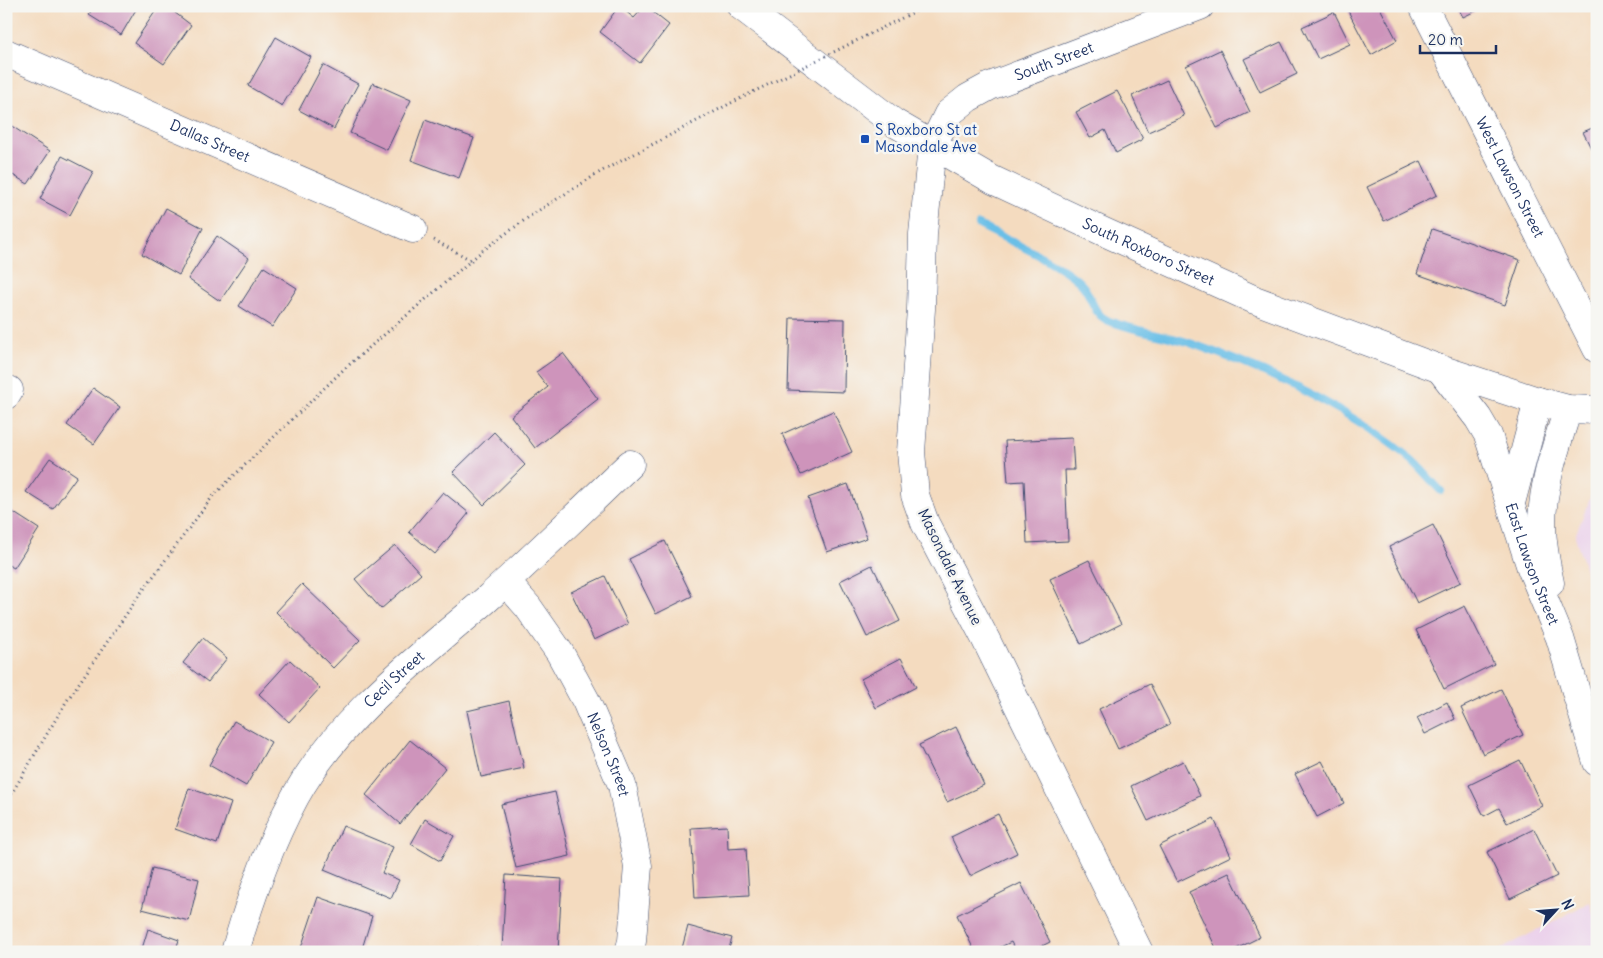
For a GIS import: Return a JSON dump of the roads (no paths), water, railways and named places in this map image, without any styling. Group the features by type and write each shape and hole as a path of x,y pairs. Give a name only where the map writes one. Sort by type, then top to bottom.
{"street":[{"name":"South Roxboro Street","path":"741,6 846,89 892,122 932,147 1019,192 1255,300 1440,369 1538,401 1568,409 1597,410"},
{"name":"South Street","path":"932,147 948,114 968,98 990,86 1200,6"},
{"name":"West Lawson Street","path":"1423,6 1597,349"},
{"name":"Dallas Street","path":"6,53 413,229"},
{"name":"Masondale Avenue","path":"932,147 923,234 921,308 910,452 915,494 925,523 986,640 1139,952"},
{"path":"1440,369 1474,412 1488,435 1511,503"},
{"name":"East Lawson Street","path":"1538,401 1511,503 1531,568 1560,638 1597,762"},
{"name":"East Lawson Street","path":"1560,638 1546,563 1542,508 1551,464 1568,409"},
{"name":"Cecil Street","path":"235,952 272,844 296,796 327,751 386,686 506,582 630,464"},
{"name":"Nelson Street","path":"506,582 528,607 560,653 586,701 622,785 638,866 632,941 629,952"}],"waterway":[{"path":"979,225 1049,261 1075,278 1083,286 1096,310 1103,318 1218,353 1275,377 1331,405 1383,438 1407,456 1441,491"}],"place":[{"name":"S Roxboro St at Masondale Ave","path":"865,139"}]}
